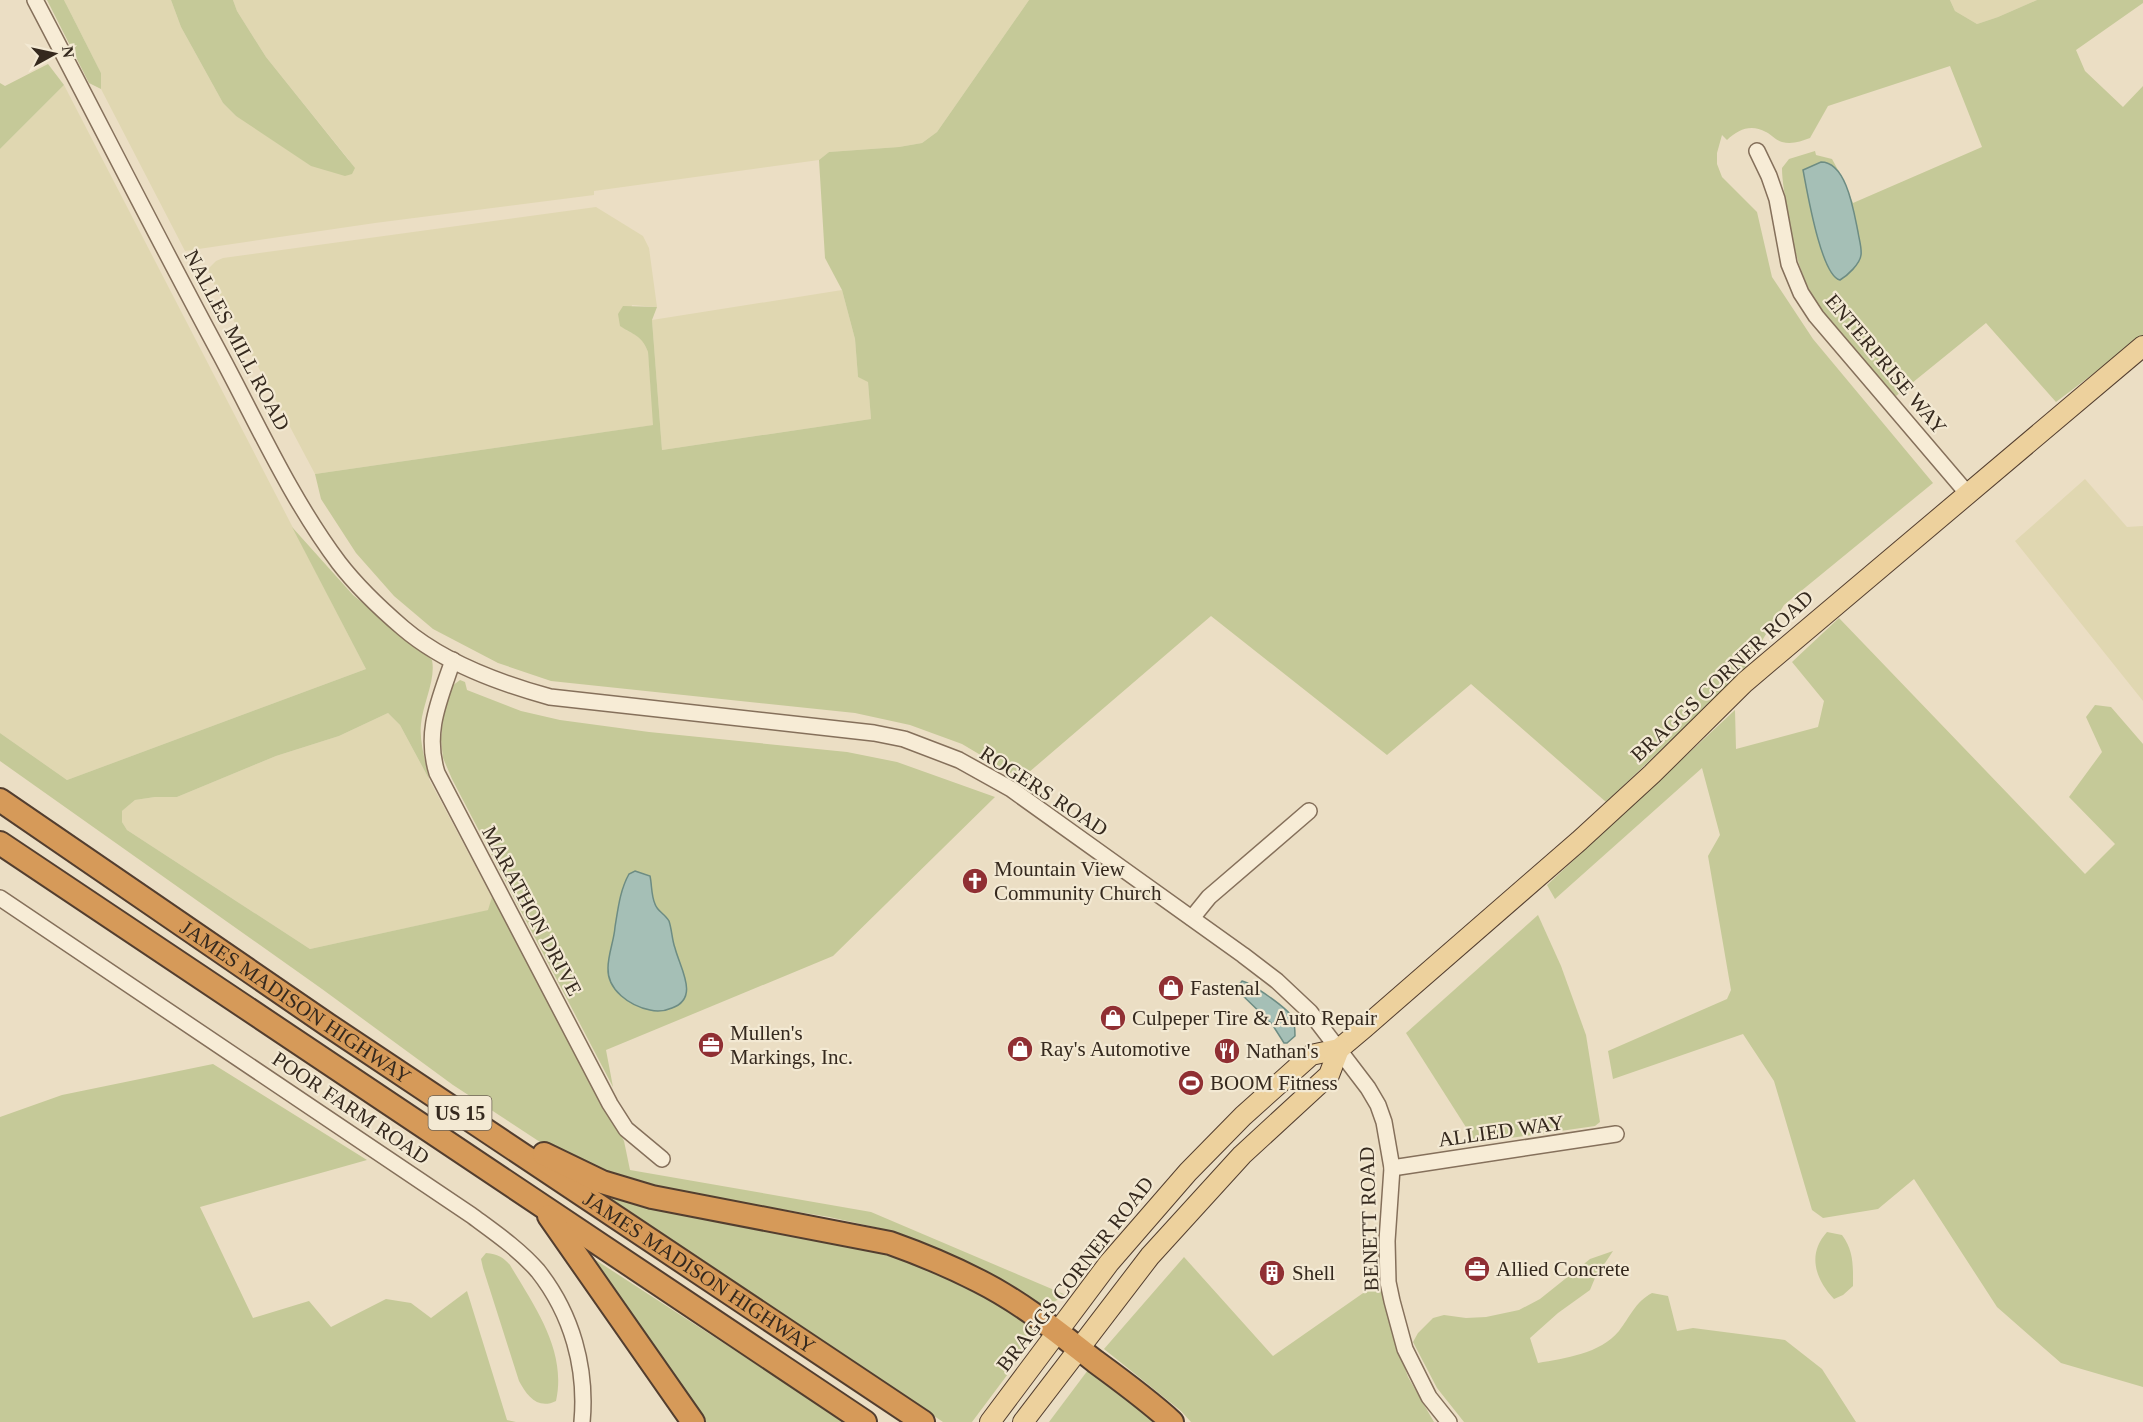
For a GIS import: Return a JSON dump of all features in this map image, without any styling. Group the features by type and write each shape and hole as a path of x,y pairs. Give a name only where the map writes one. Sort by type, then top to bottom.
{"highway":[{"name":"JAMES MADISON HIGHWAY","path":"0,800 454,1109 923,1422"},
{"name":"JAMES MADISON HIGHWAY","path":"0,843 865,1422"},
{"path":"454,1109 576,1170 627,1190 681,1204 890,1243 919,1253 980,1281 1008,1298 1079,1348 1141,1395 1172,1422"},
{"path":"541,1205 693,1422"}],"main road":[{"name":"BRAGGS CORNER ROAD","path":"1023,1422 1150,1256 1217,1180 1329,1075 1339,1049 1579,841 1652,774 1745,682 2143,346"},
{"name":"BRAGGS CORNER ROAD","path":"990,1422 1109,1263 1188,1172 1243,1116 1311,1055 1339,1049"},
{"path":"1100,1320 1123,1269 1186,1192 1188,1172"}],"street":[{"name":"NALLES MILL ROAD","path":"35,0 299,503 340,564 376,601 404,629 453,660"},
{"name":"ENTERPRISE WAY","path":"1757,151 1774,191 1789,264 1801,293 1816,316 1967,493"},
{"name":"ROGERS ROAD","path":"453,660 513,687 550,696 847,729 904,739 959,760 1011,789 1192,918 1290,993 1310,1012 1339,1049"},
{"name":"MARATHON DRIVE","path":"453,660 432,728 433,759 437,773 610,1104 626,1128 662,1159"},
{"path":"1192,918 1209,897 1309,811"},
{"name":"POOR FARM ROAD","path":"0,898 471,1215 513,1246 537,1271 555,1296 570,1325 580,1366 582,1422"},
{"name":"BENETT ROAD","path":"1339,1049 1378,1106 1384,1122 1392,1168 1387,1241 1392,1301 1406,1349 1429,1397 1449,1422"},
{"name":"ALLIED WAY","path":"1392,1168 1616,1134"}],"shaded area":[{"path":"64,0 171,0 181,27 223,103 236,116 349,160 266,57 237,11 233,0 1029,0 937,132 922,143 829,152 819,160 594,191 594,195 375,223 185,251 101,89 101,73"},
{"path":"1950,0 2037,0 1977,24 1955,11"},
{"path":"64,85 366,669 67,780 0,733 0,149"},
{"path":"596,207 643,236 649,248 657,307 632,305 626,330 645,343 648,352 654,425 315,474 208,269 223,258"},
{"path":"842,290 855,339 858,377 868,381 871,419 662,450 652,320"},
{"path":"2085,479 2127,527 2143,526 2143,701 2015,541"},
{"path":"388,713 400,725 492,897 489,910 310,949 127,830 122,822 122,811 135,800 177,797 276,756 339,736"}],"green space":[{"path":"47,0 64,0 101,73 101,89 89,83"},
{"path":"171,0 233,0 237,11 266,57 355,168 352,174 345,176 311,166 236,116 223,103 181,27"},
{"path":"1029,0 1950,0 1955,11 1977,24 2037,0 2143,0 2143,3 2076,50 2085,71 2123,107 2143,86 2143,336 2056,402 1986,323 1896,396 1838,332 1809,289 1793,240 1782,168 1789,159 1815,151 1816,155 1832,159 1853,203 1982,147 1950,66 1828,106 1810,138 1789,143 1782,142 1755,128 1736,133 1727,140 1722,135 1717,153 1717,164 1722,177 1757,212 1772,277 1813,339 1933,483 1784,605 1742,673 1606,802 1471,684 1387,755 1211,616 1021,779 962,744 910,725 855,713 551,681 498,663 433,629 394,596 356,553 321,499 315,474 653,425 648,352 637,336 620,326 618,314 623,306 657,307 652,320 662,450 871,419 868,382 858,377 855,339 842,290 825,258 819,160 829,152 922,143 937,132"},
{"path":"48,64 64,85 0,149 0,83 5,86"},
{"path":"292,527 353,595 432,660 431,684 422,716 421,731 429,779 400,725 388,713 339,736 276,756 177,797 135,800 122,811 122,822 127,830 310,949 488,910 492,897 624,1141 630,1170 871,1212 1066,1295 1052,1303 1037,1304 1004,1281 929,1246 879,1228 829,1217 642,1186 611,1176 540,1142 453,1085 322,989 0,761 0,733 67,780 366,669"},
{"path":"1839,618 2085,874 2115,844 2069,797 2102,752 2086,717 2095,705 2111,707 2143,744 2143,1387 2061,1363 1997,1307 1914,1179 1878,1209 1823,1218 1812,1210 1774,1081 1743,1034 1613,1079 1608,1051 1727,999 1731,990 1708,856 1720,835 1702,768 1555,899 1547,885 1735,710 1736,749 1818,727 1824,701 1792,662"},
{"path":"460,680 465,682 467,690 521,711 560,720 649,732 847,752 897,762 995,797 833,956 606,1050 613,1087 443,758 441,740 443,718 452,686"},
{"path":"1538,915 1561,966 1586,1035 1600,1122 1595,1126 1476,1143 1406,1033"},
{"path":"213,1064 367,1160 200,1207 253,1318 309,1301 331,1327 386,1299 411,1303 431,1318 467,1291 507,1420 516,1422 0,1422 0,1117 62,1095"},
{"path":"589,1185 898,1254 972,1286 1034,1326 1029,1332 1028,1347 972,1422 943,1422"},
{"path":"1827,1232 1842,1235 1849,1247 1853,1265 1853,1286 1834,1299 1818,1275 1815,1258 1821,1240"},
{"path":"1613,1251 1590,1290 1558,1313 1530,1338 1538,1363 1582,1354 1602,1345 1619,1331 1637,1305 1652,1293 1668,1296 1677,1331 1693,1328 1785,1340 1822,1369 1856,1422 1464,1422 1437,1388 1413,1342 1418,1333 1433,1318 1444,1315 1466,1318 1486,1317 1519,1310 1540,1299 1590,1259"},
{"path":"486,1253 500,1256 510,1265 538,1313 553,1347 557,1365 556,1401 538,1403 529,1396 519,1381 483,1268 481,1259"},
{"path":"588,1255 845,1422 706,1422"},
{"path":"1184,1257 1273,1356 1379,1282 1391,1329 1408,1377 1434,1422 1191,1422 1181,1411 1104,1349"},
{"path":"1091,1366 1162,1422 1049,1422"}],"water":[{"path":"1821,162 1830,164 1843,179 1848,190 1861,246 1858,262 1840,280 1833,275 1821,249 1803,170"},
{"path":"635,871 650,876 654,901 657,909 669,921 686,982 685,997 672,1008 664,1010 655,1011 642,1008 628,1001 616,990 609,976 609,958 621,893 629,874"},
{"path":"1242,981 1269,997 1292,1017 1295,1036 1287,1043 1284,1043 1272,1024 1237,990"}],"place":[{"name":"Mountain View Community Church","path":"975,881"},
{"name":"Fastenal","path":"1171,988"},
{"name":"Culpeper Tire & Auto Repair","path":"1113,1018"},
{"name":"Mullen's Markings, Inc.","path":"711,1045"},
{"name":"Ray's Automotive","path":"1020,1049"},
{"name":"Nathan's","path":"1227,1051"},
{"name":"BOOM Fitness","path":"1191,1083"},
{"name":"Allied Concrete","path":"1477,1269"},
{"name":"Shell","path":"1272,1273"}]}
